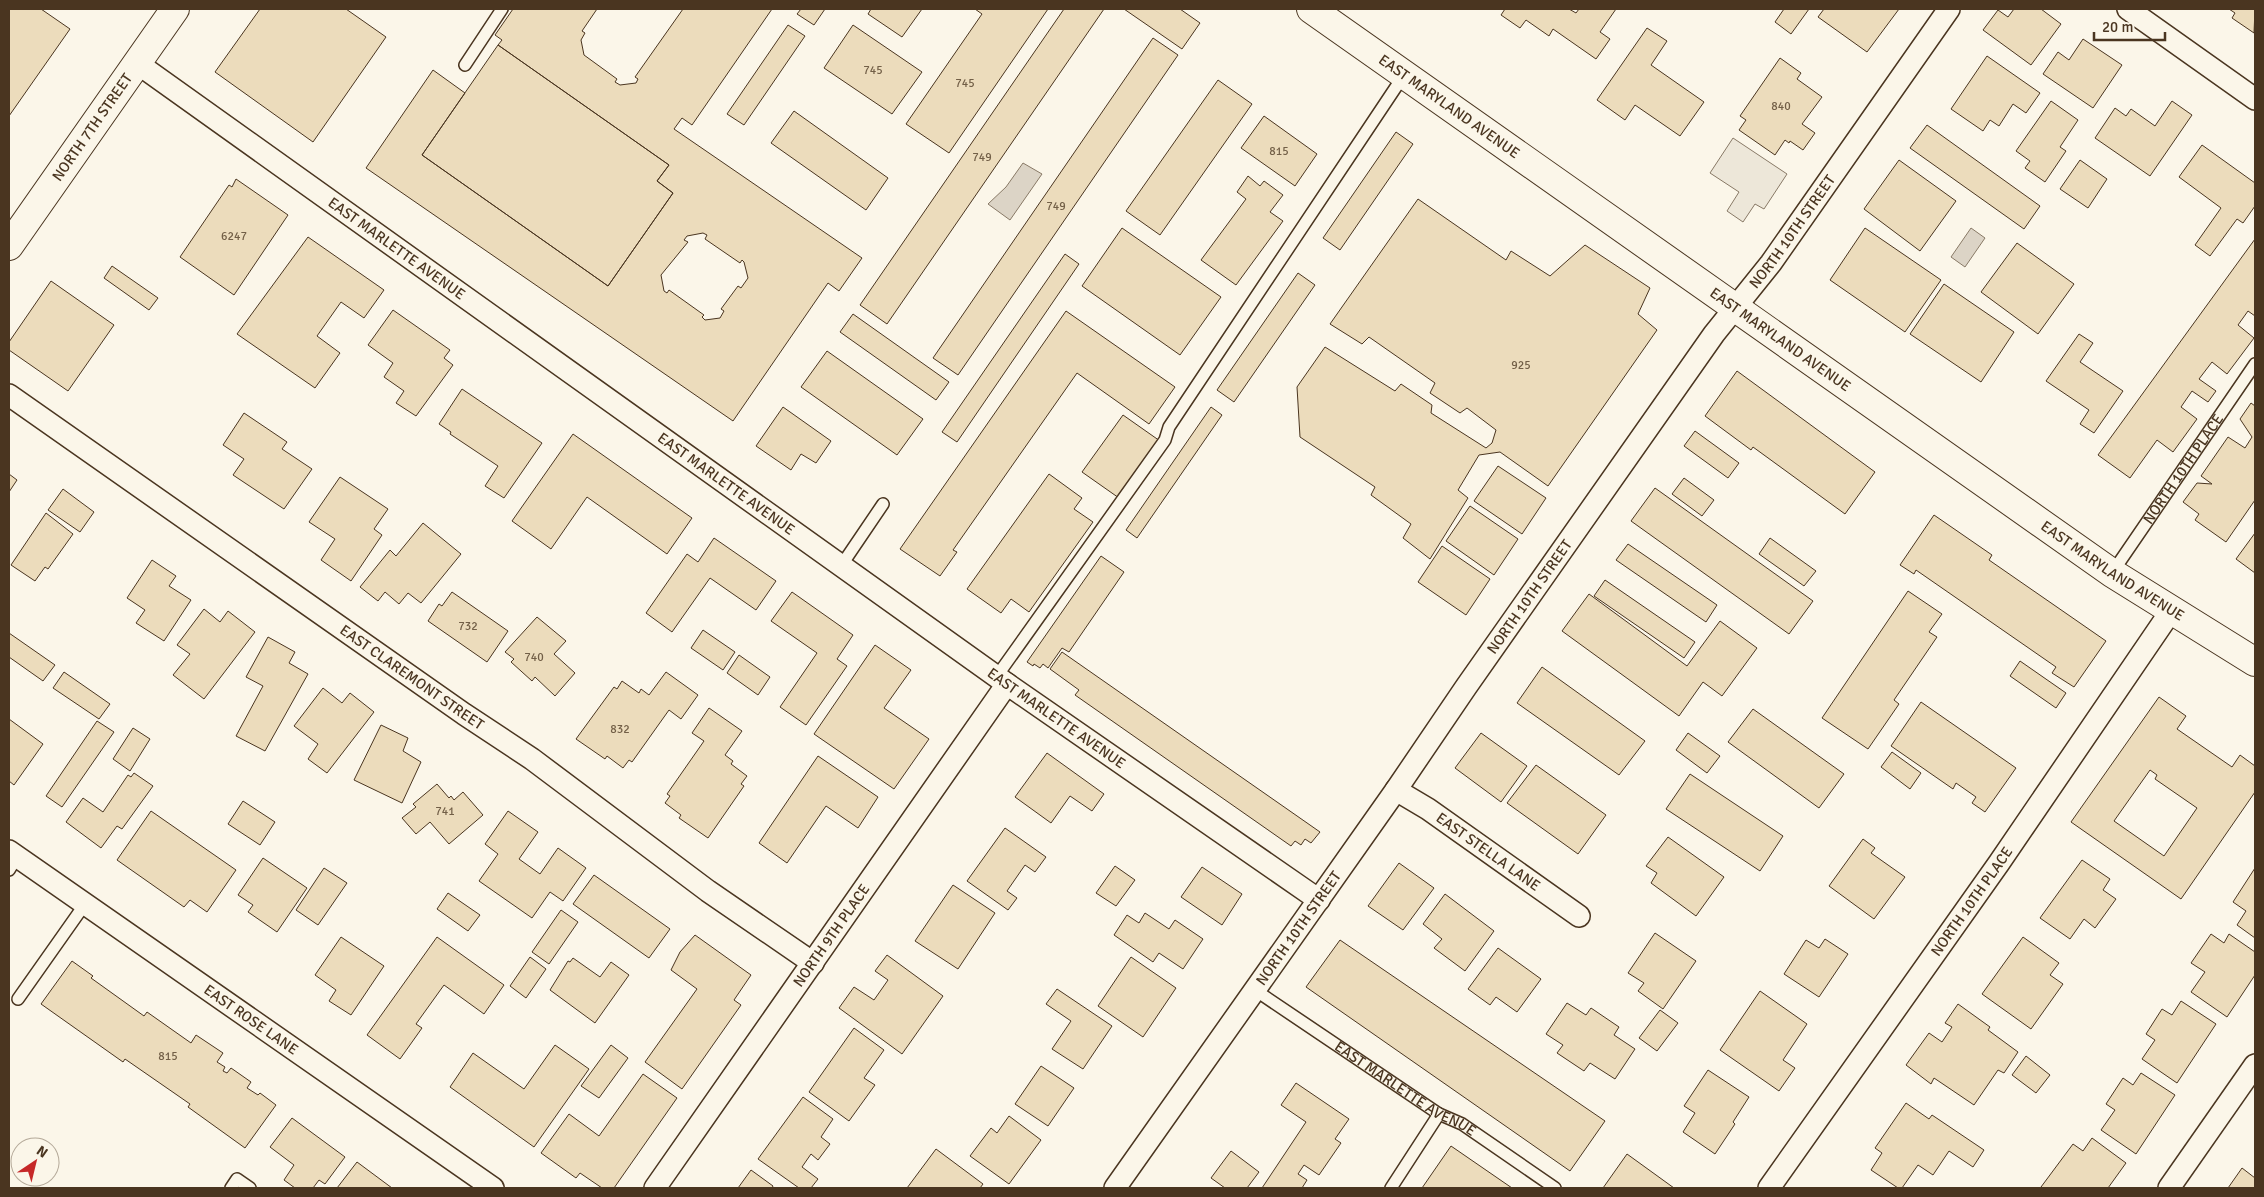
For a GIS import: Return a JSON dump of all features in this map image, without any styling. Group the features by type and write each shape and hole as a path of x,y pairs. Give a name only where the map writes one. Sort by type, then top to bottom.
{"street":[{"name":"NORTH 7TH STREET","path":"9,246 175,9"},
{"name":"EAST MARYLAND AVENUE","path":"1311,9 2112,573 2255,662"},
{"name":"NORTH 10TH STREET","path":"1115,1188 1396,790 1714,334 1771,263 1949,9"},
{"path":"2128,9 2255,98"},
{"name":"EAST MARLETTE AVENUE","path":"137,63 840,566 1318,900"},
{"name":"EAST CLAREMONT STREET","path":"9,395 464,714 532,759 708,891 812,964"},
{"name":"NORTH 10TH PLACE","path":"1769,1188 1999,864 2171,611"},
{"name":"NORTH 9TH PLACE","path":"654,1188 812,964 1002,680"},
{"name":"EAST STELLA LANE","path":"1396,790 1428,809 1579,916"},
{"name":"EAST ROSE LANE","path":"12,859 86,904 493,1188"},
{"path":"2169,1188 2255,1065"}],"lane":[{"path":"465,65 502,9"},
{"path":"1002,680 1165,440 1169,428 1404,75"},
{"name":"NORTH 10TH PLACE","path":"2112,573 2255,364"},
{"path":"840,566 883,504"},
{"path":"18,1000 86,904"},
{"name":"EAST MARLETTE AVENUE","path":"1255,990 1439,1114 1462,1124 1555,1188"},
{"path":"1391,1188 1439,1114"},
{"path":"231,1188 237,1179 250,1188"}],"shaded area":[{"path":"1733,138 1787,174 1764,209 1755,204 1743,222 1727,211 1739,192 1710,173"},
{"path":"1023,163 1042,174 1010,220 988,204 1006,187"},
{"path":"1971,228 1985,238 1965,267 1951,257"}],"building":[{"path":"9,9 41,9 70,29 9,116"},
{"path":"260,9 346,9 386,37 313,142 215,72"},
{"path":"513,9 597,9 582,31 585,33 581,40 584,55 617,79 615,82 620,85 636,83 638,79 635,77 683,9 772,9 692,125 682,118 674,129 862,258 839,291 828,283 733,421 366,168 433,70 465,93 422,155 608,286 673,193 657,181 669,165 498,45 502,40 495,35","holes":["703,233 707,235 705,239 740,263 742,260 744,262 748,278 741,288 738,286 721,309 724,311 720,318 705,320 702,317 704,315 669,290 667,293 664,291 661,275 688,242 684,240 687,236"]},
{"path":"801,9 825,9 814,25 797,14"},
{"path":"871,9 922,9 902,37 868,14"},
{"path":"975,9 1048,9 949,153 906,124 982,14"},
{"path":"1064,9 1104,9 887,324 860,305"},
{"path":"1124,9 1180,9 1200,23 1182,49"},
{"path":"1505,9 1569,9 1576,13 1579,9 1616,9 1600,32 1610,39 1596,59 1553,29 1549,36 1526,20 1520,28 1501,15"},
{"path":"1784,9 1809,9 1791,34 1775,22"},
{"path":"1824,9 1899,9 1867,52 1818,17"},
{"path":"2014,9 2041,9 2061,24 2031,65 1983,30 1998,10 2008,17"},
{"path":"2229,9 2255,9 2254,33 2232,18 2235,13"},
{"path":"788,25 805,36 744,125 727,114"},
{"path":"853,25 922,72 892,114 824,68"},
{"path":"1647,28 1667,41 1651,65 1704,102 1680,136 1635,105 1625,120 1597,100"},
{"path":"1153,38 1178,55 958,375 933,358"},
{"path":"2083,39 2122,65 2093,108 2043,74 2058,52 2069,60"},
{"path":"498,45 669,165 657,181 673,193 608,286 422,155"},
{"path":"1987,56 2040,93 2026,113 2013,104 1999,126 1990,120 1983,131 1951,109"},
{"path":"1780,58 1801,73 1797,79 1822,97 1802,124 1815,133 1803,150 1790,141 1789,143 1785,140 1775,155 1739,130 1746,120 1740,116"},
{"path":"1218,80 1252,104 1160,235 1126,211"},
{"path":"2051,101 2078,120 2060,147 2066,151 2045,182 2025,168 2030,161 2016,151"},
{"path":"2172,101 2192,115 2150,176 2095,138 2115,108 2126,116 2131,109 2155,126"},
{"path":"794,111 888,178 866,210 771,143"},
{"path":"1264,116 1317,154 1295,186 1241,148"},
{"path":"1927,125 2040,206 2024,229 1910,148"},
{"path":"1396,132 1413,144 1340,250 1323,238"},
{"path":"2202,145 2255,183 2255,206 2243,223 2237,219 2210,256 2195,245 2221,208 2179,177"},
{"path":"1899,160 1956,201 1920,251 1864,209"},
{"path":"2080,160 2107,179 2088,208 2060,189"},
{"path":"1248,176 1260,186 1264,181 1283,195 1270,212 1283,221 1236,285 1201,260 1246,199 1237,192"},
{"path":"236,179 288,215 234,295 180,257 229,185 232,187"},
{"path":"1418,199 1506,260 1511,251 1550,276 1585,245 1650,288 1638,314 1657,330 1548,486 1500,452 1479,455 1458,490 1468,498 1430,559 1403,538 1411,524 1371,495 1375,487 1300,437 1297,387 1325,347 1395,391 1401,384 1432,405 1431,413 1486,448 1492,443 1496,430 1467,408 1460,413 1430,393 1435,383 1369,337 1362,344 1330,324"},
{"path":"1122,228 1221,297 1180,355 1082,286"},
{"path":"1865,228 1941,280 1905,332 1830,280"},
{"path":"308,237 384,290 364,318 341,302 317,336 340,353 315,388 237,334"},
{"path":"2255,239 2255,316 2248,311 2238,325 2254,338 2227,374 2212,362 2199,379 2216,391 2208,402 2192,391 2181,407 2197,419 2173,452 2157,440 2130,478 2098,455"},
{"path":"2017,243 2074,284 2038,334 1981,292"},
{"path":"1065,254 1079,264 957,442 942,432"},
{"path":"112,266 158,298 149,310 104,278"},
{"path":"1298,273 1315,285 1234,402 1217,390"},
{"path":"51,281 114,325 68,391 9,350 9,342"},
{"path":"1944,284 2014,332 1981,382 1910,334"},
{"path":"393,310 450,350 444,358 453,365 416,416 396,403 404,391 384,377 393,363 368,345"},
{"path":"1066,311 1175,387 1149,424 1077,373 953,550 957,552 940,576 900,549"},
{"path":"853,314 949,382 936,400 840,332"},
{"path":"2079,334 2093,343 2080,362 2123,391 2094,433 2080,424 2089,410 2046,381"},
{"path":"827,351 923,419 897,455 801,387"},
{"path":"1737,371 1875,472 1845,514 1753,447 1751,450 1705,416"},
{"path":"462,389 542,443 504,498 485,486 498,466 450,434 451,432 439,424"},
{"path":"2251,403 2255,406 2255,500 2226,542 2195,520 2199,514 2183,502 2197,483 2212,484 2201,476 2228,437 2245,448 2252,437 2240,419"},
{"path":"783,407 831,441 816,463 801,454 791,470 756,446"},
{"path":"1211,407 1222,415 1137,538 1126,530"},
{"path":"244,413 287,442 282,449 312,469 284,509 233,475 244,459 223,445"},
{"path":"1123,415 1160,441 1119,498 1082,472"},
{"path":"1695,431 1739,463 1728,478 1684,446"},
{"path":"573,434 692,518 667,554 587,497 551,549 512,521"},
{"path":"1498,466 1546,498 1522,534 1474,501"},
{"path":"9,474 17,480 9,492"},
{"path":"1049,474 1082,498 1074,509 1093,522 1029,612 1011,599 1001,613 967,589"},
{"path":"340,477 388,509 374,529 382,535 351,581 321,560 335,539 309,522"},
{"path":"1684,478 1714,500 1702,516 1672,494"},
{"path":"1655,488 1813,601 1789,634 1631,521"},
{"path":"63,489 94,512 80,532 48,510"},
{"path":"1470,506 1518,539 1494,575 1446,541"},
{"path":"46,513 73,534 48,569 45,567 35,581 11,565"},
{"path":"1934,515 1992,555 1989,560 2106,641 2074,687 2052,673 2056,667 1916,570 1914,574 1900,565"},
{"path":"423,523 461,554 421,603 408,593 399,604 385,592 378,601 360,587 390,550 396,556"},
{"path":"2255,533 2255,573 2236,559"},
{"path":"714,538 776,581 756,610 710,578 672,632 646,613 687,554 698,562"},
{"path":"1770,538 1816,571 1804,586 1759,554"},
{"path":"1628,544 1717,605 1706,622 1616,560"},
{"path":"1442,546 1490,579 1466,615 1418,582"},
{"path":"1101,556 1124,572 1069,652 1062,648 1048,668 1043,664 1040,668 1034,664 1033,666 1027,662"},
{"path":"152,560 176,576 169,586 191,600 164,641 136,623 145,610 127,598"},
{"path":"1605,580 1695,642 1684,658 1594,596"},
{"path":"1908,591 1942,614 1929,632 1937,637 1894,700 1899,704 1868,749 1822,718"},
{"path":"452,592 508,631 487,662 428,621 439,604 442,606"},
{"path":"792,592 853,635 837,659 847,666 806,725 780,707 817,653 771,621"},
{"path":"1589,594 1687,666 1720,621 1757,648 1722,696 1703,682 1679,716 1562,631"},
{"path":"204,609 220,622 228,611 255,632 204,699 173,675 190,654 177,645"},
{"path":"537,617 566,641 554,654 575,673 555,696 535,677 532,681 511,662 514,659 505,652"},
{"path":"703,630 735,652 723,670 691,648"},
{"path":"9,633 55,665 43,681 9,657"},
{"path":"268,637 295,652 289,663 308,674 265,751 236,736 263,686 246,677"},
{"path":"875,645 911,670 884,708 929,739 894,789 814,734"},
{"path":"1062,652 1320,832 1311,843 1305,839 1301,845 1295,841 1291,846 1075,695 1079,690 1050,669"},
{"path":"739,655 770,677 758,695 727,673"},
{"path":"2020,661 2066,693 2056,708 2010,676"},
{"path":"1542,667 1645,741 1619,775 1517,703"},
{"path":"64,672 110,704 99,719 53,688"},
{"path":"666,672 698,695 681,719 669,710 632,762 629,760 623,768 607,756 605,759 576,739 614,687 617,689 622,681 639,693 641,689 649,695"},
{"path":"323,688 342,703 350,693 374,712 327,773 308,759 318,744 294,726"},
{"path":"2159,697 2186,716 2177,729 2232,767 2240,755 2255,766 2255,792 2181,899 2071,822","holes":["2150,770 2157,775 2155,779 2197,808 2164,856 2114,821"]},
{"path":"1921,702 2016,768 1985,812 1972,803 1976,797 1956,783 1953,789 1891,746"},
{"path":"709,708 742,731 725,755 733,761 731,764 747,776 741,784 744,786 708,838 679,818 681,815 665,803 670,796 667,794 704,741 692,733"},
{"path":"1753,709 1844,774 1819,808 1728,742"},
{"path":"9,719 43,744 14,785 9,781"},
{"path":"97,721 114,732 62,807 46,796"},
{"path":"381,725 408,738 403,751 421,762 402,803 354,780"},
{"path":"133,728 150,739 130,771 113,759"},
{"path":"1481,733 1527,766 1501,802 1455,768"},
{"path":"1688,733 1720,756 1707,773 1676,750"},
{"path":"1892,752 1921,773 1910,789 1881,767"},
{"path":"1047,753 1104,794 1092,811 1070,796 1051,823 1015,797"},
{"path":"818,756 878,797 858,828 826,806 787,863 759,843"},
{"path":"1536,765 1606,815 1578,854 1507,803"},
{"path":"134,773 153,786 122,829 117,826 101,848 66,822 83,798 103,812 128,775 131,777"},
{"path":"1690,774 1783,836 1760,871 1666,809"},
{"path":"437,784 449,798 451,796 454,800 463,792 483,815 449,844 430,822 416,834 402,818 416,807 413,804"},
{"path":"243,801 275,822 260,845 228,824"},
{"path":"151,811 236,870 207,912 190,900 184,907 117,860"},
{"path":"508,811 538,832 519,859 540,874 558,848 586,868 563,901 550,892 532,918 479,881 498,854 485,844"},
{"path":"1005,828 1046,857 1035,872 1025,865 1007,891 1017,898 1008,910 967,881"},
{"path":"1668,837 1724,877 1696,916 1651,883 1657,873 1646,866"},
{"path":"1863,839 1875,848 1871,853 1905,877 1874,919 1829,886"},
{"path":"263,858 307,888 277,932 248,912 253,905 238,895"},
{"path":"2082,860 2110,879 2103,890 2116,899 2095,928 2084,919 2070,939 2040,918"},
{"path":"1399,863 1434,888 1403,930 1368,906"},
{"path":"1115,866 1135,880 1116,906 1096,893"},
{"path":"1202,867 1242,894 1222,925 1181,897"},
{"path":"324,868 347,883 318,925 296,910"},
{"path":"2255,868 2255,938 2237,925 2246,911 2233,902"},
{"path":"594,875 670,929 649,958 573,904"},
{"path":"953,885 995,913 958,969 915,941"},
{"path":"448,893 480,915 468,931 437,909"},
{"path":"1445,894 1494,931 1465,971 1434,948 1442,939 1423,924"},
{"path":"561,910 578,922 549,964 532,952"},
{"path":"1145,913 1169,929 1175,920 1203,939 1183,969 1159,953 1153,962 1114,935 1127,915 1139,923"},
{"path":"1655,933 1696,961 1663,1009 1638,991 1644,983 1628,973"},
{"path":"2211,934 2224,943 2229,934 2255,952 2255,975 2227,1017 2191,992 2205,972 2191,963"},
{"path":"695,935 751,975 734,1000 741,1005 682,1089 645,1062 697,989 671,970 680,952"},
{"path":"341,937 384,966 351,1015 329,1001 336,990 315,975"},
{"path":"437,937 504,985 484,1014 444,985 416,1024 422,1028 400,1059 367,1035"},
{"path":"2023,937 2059,963 2050,975 2063,984 2031,1029 1982,994"},
{"path":"1825,939 1848,954 1819,997 1784,974 1806,940 1819,948"},
{"path":"1340,940 1605,1121 1570,1171 1306,987"},
{"path":"1498,948 1541,979 1517,1012 1496,997 1490,1005 1468,989"},
{"path":"887,955 943,996 902,1054 839,1008 854,987 874,1000 888,980 875,971"},
{"path":"530,957 546,969 526,998 510,986"},
{"path":"1131,957 1176,988 1143,1037 1098,1006"},
{"path":"573,958 600,977 611,962 629,975 595,1023 550,990 568,961 570,962"},
{"path":"72,961 93,976 91,978 144,1016 147,1012 191,1043 196,1035 223,1053 217,1062 225,1067 223,1071 227,1073 231,1068 251,1082 247,1088 258,1095 260,1093 276,1105 245,1148 188,1107 190,1104 125,1059 123,1062 41,1004"},
{"path":"1057,989 1112,1026 1083,1069 1052,1049 1071,1021 1046,1004"},
{"path":"1760,991 1807,1024 1783,1060 1795,1068 1779,1091 1720,1050"},
{"path":"2181,1001 2216,1024 2177,1083 2142,1059 2155,1040 2146,1034 2162,1009 2172,1015"},
{"path":"1567,1003 1586,1015 1591,1008 1619,1027 1614,1035 1635,1049 1615,1079 1590,1063 1584,1071 1557,1053 1563,1045 1546,1034"},
{"path":"1958,1004 1990,1027 1988,1030 2018,1052 2004,1073 1998,1070 1974,1105 1934,1078 1931,1084 1906,1065 1929,1033 1942,1042 1952,1027 1945,1023"},
{"path":"1660,1010 1678,1023 1657,1051 1639,1038"},
{"path":"854,1028 884,1050 864,1078 875,1085 849,1121 809,1092"},
{"path":"555,1045 589,1069 534,1147 450,1087 473,1053 524,1089"},
{"path":"611,1045 628,1058 599,1098 581,1086"},
{"path":"2026,1056 2050,1075 2036,1093 2012,1075"},
{"path":"1041,1066 1074,1088 1048,1126 1015,1104"},
{"path":"1708,1070 1749,1097 1733,1122 1735,1124 1715,1154 1683,1132 1695,1113 1684,1106"},
{"path":"2141,1073 2175,1095 2136,1154 2101,1130 2115,1110 2106,1104 2123,1078 2133,1085"},
{"path":"643,1074 677,1098 614,1188 602,1188 580,1173 576,1178 541,1153 569,1114 599,1136"},
{"path":"1296,1083 1349,1119 1335,1139 1341,1143 1319,1175 1304,1165 1298,1174 1307,1180 1302,1188 1262,1188 1306,1122 1281,1105"},
{"path":"803,1097 833,1119 821,1137 830,1144 818,1160 811,1154 802,1167 818,1179 811,1188 799,1188 758,1159"},
{"path":"1906,1103 1929,1119 1932,1115 1984,1150 1973,1167 1949,1151 1933,1175 1918,1165 1902,1188 1898,1188 1871,1170 1882,1153 1875,1148"},
{"path":"1009,1116 1041,1140 1009,1184 970,1156 991,1128 997,1133"},
{"path":"292,1118 345,1157 325,1184 319,1180 313,1188 295,1188 284,1180 294,1165 270,1147"},
{"path":"2092,1138 2126,1163 2108,1188 2041,1187 2073,1144 2083,1151"},
{"path":"1451,1146 1512,1188 1422,1188"},
{"path":"936,1149 983,1184 980,1188 907,1188"},
{"path":"1231,1151 1259,1172 1247,1188 1225,1188 1211,1178"},
{"path":"1627,1154 1674,1188 1603,1188"},
{"path":"357,1162 392,1188 337,1188"},
{"path":"2242,1168 2255,1178 2255,1188 2228,1188"},
{"path":"751,1170 773,1186 772,1188 738,1188"}]}
